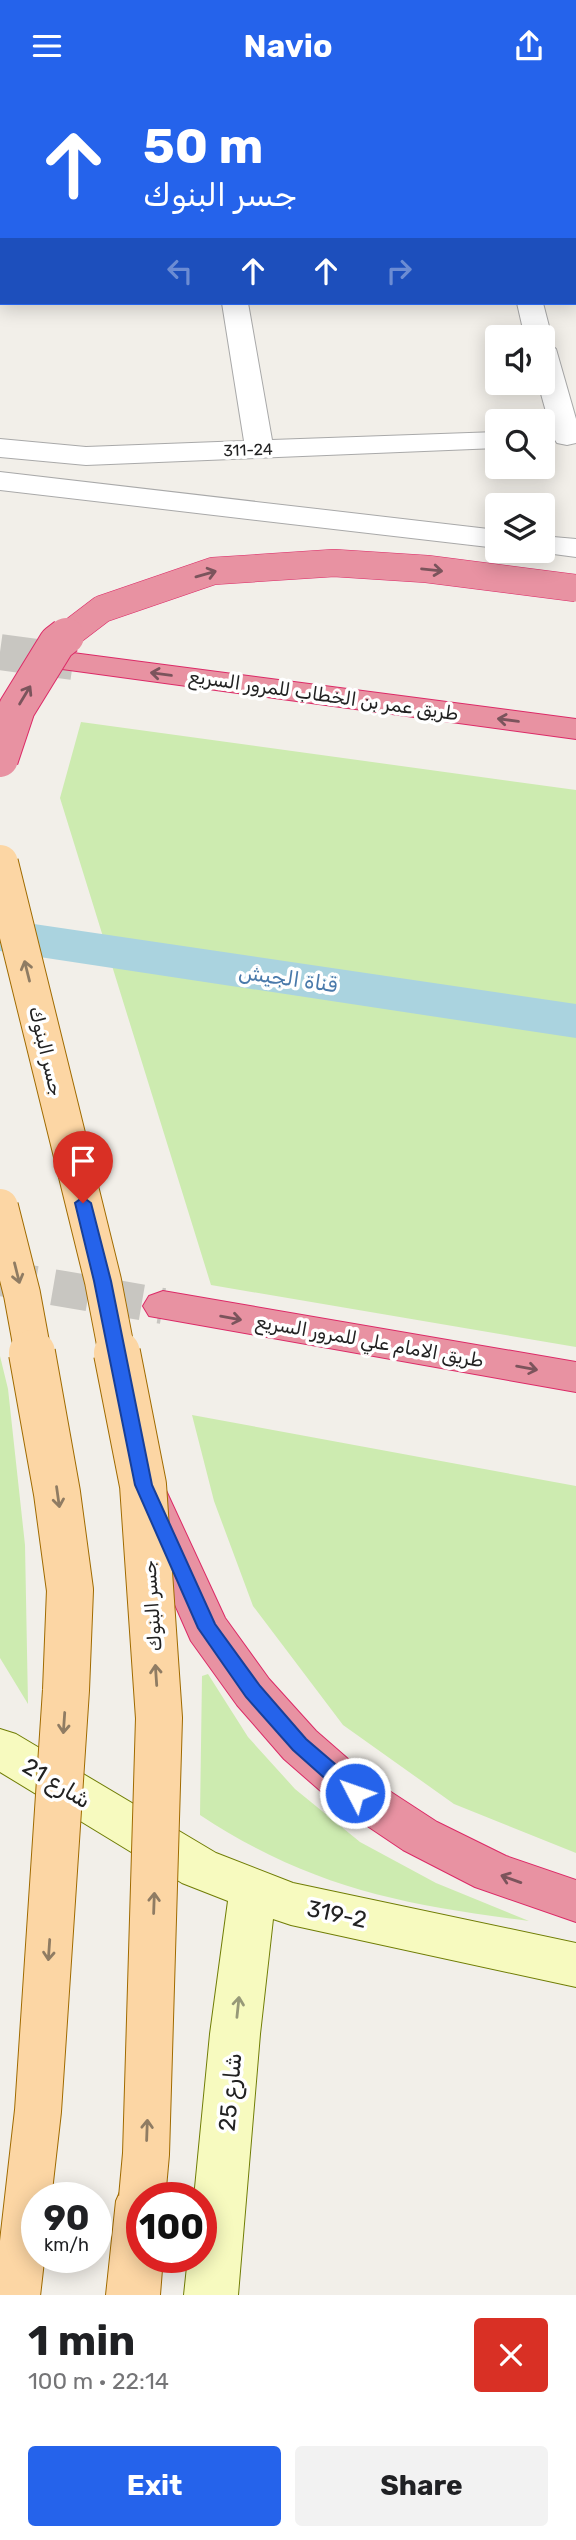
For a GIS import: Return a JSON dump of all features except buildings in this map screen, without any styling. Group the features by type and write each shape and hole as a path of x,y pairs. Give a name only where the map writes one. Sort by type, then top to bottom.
{"highway":[{"path":"0,759 17,708 57,643 102,609 213,571 334,563 427,569 576,588"},
{"name":"طريق عمر بن الخطاب للمرور السريع","path":"73,662 576,729"},
{"name":"طريق الامام علي للمرور السريع","path":"163,1306 576,1377"},
{"path":"143,1485 208,1628 253,1692 300,1745 355,1793 420,1836 492,1872 576,1901"}],"main road":[{"name":"جسر البنوك","path":"0,863 103,1281 143,1485 159,1718 144,2182"},
{"path":"0,1207 24,1307 57,1493 70,1590 66,1690 38,2111 17,2295"},
{"name":"جسر البنوك","path":"132,2295 134,2273"}],"street":[{"path":"235,305 259,449"},
{"path":"531,305 536,325"},
{"path":"552,395 562,438"},
{"name":"311-24","path":"0,448 86,456 485,440"},
{"path":"0,481 485,538"},
{"path":"555,546 576,548"},
{"name":"شارع 21","path":"0,1748 114,1817"},
{"name":"319-2","path":"114,1817 199,1868 291,1904 576,1965"},
{"name":"شارع 25","path":"211,2295 236,2020 253,1889"}],"green space":[{"path":"81,722 576,790 576,1347 211,1285 60,798"},
{"path":"0,1356 8,1389 25,1545 28,1704 0,1658"},
{"path":"192,1415 576,1486 576,1853 454,1804 343,1725 253,1606 214,1501"},
{"path":"208,1674 248,1737 295,1789 360,1842 436,1883 529,1921 439,1908 358,1889 280,1860 240,1840 200,1815 202,1676"}],"waterway":[{"name":"قناة الجيش","path":"0,935 576,1021"}],"tunnel":[{"path":"0,652 73,662"},
{"path":"0,1278 163,1306"}],"route":[{"path":"83,1203 103,1281 143,1485 208,1628 253,1692 300,1745 355,1793"}]}
